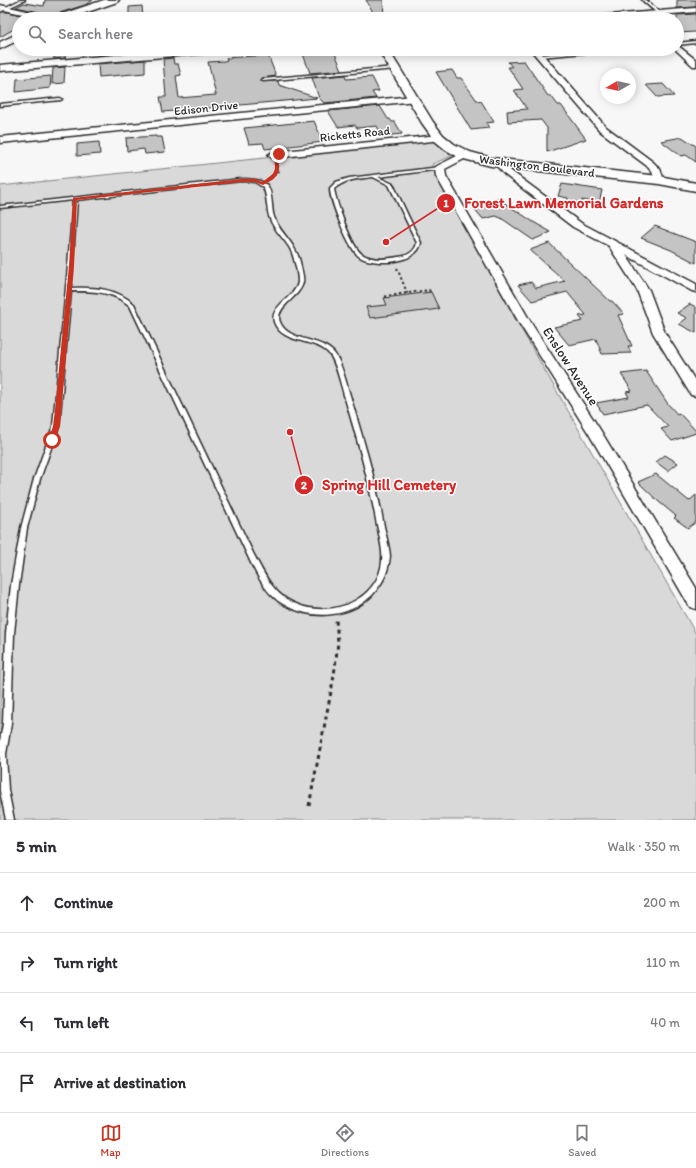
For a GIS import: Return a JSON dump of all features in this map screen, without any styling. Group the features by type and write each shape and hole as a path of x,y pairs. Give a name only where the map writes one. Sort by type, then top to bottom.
{"street":[{"path":"77,12 114,0"},
{"path":"2,9 18,12"},
{"path":"671,12 696,10"},
{"path":"0,46 12,40"},
{"path":"684,53 696,64"},
{"path":"0,68 140,56"},
{"name":"Washington Boulevard","path":"387,56 413,99 439,138 450,147 465,155 481,160 499,163 659,180 696,187"},
{"path":"540,56 603,129 650,164 657,171 659,180"},
{"name":"Edison Drive","path":"0,140 413,99"},
{"name":"Ricketts Road","path":"276,155 439,138"},
{"path":"440,168 465,155"},
{"path":"499,163 508,173 567,218 613,245 696,289"},
{"name":"Enslow Avenue","path":"440,168 441,176 466,217 527,326 591,426 696,602"},
{"path":"613,245 643,290 667,347 696,392"}],"lane":[{"path":"2,9 23,0"},
{"path":"644,0 658,12"},
{"path":"684,43 696,42"},
{"path":"263,80 395,68"},
{"path":"0,104 60,99"},
{"path":"372,176 391,184 418,238 418,247 412,254 401,258 383,260 367,258 358,254 355,250 332,192 335,186 343,180 372,176 403,174 440,168"},
{"path":"391,184 394,178 403,174"},
{"path":"0,207 241,180 263,183 268,192 273,221 293,247 298,259 300,276 300,284 297,290 279,310 276,316 277,322 280,328 286,332 318,344 332,354 359,432 371,476 386,559 384,574 376,588 365,600 351,607 335,611 317,612 300,609 285,602 274,592 264,579 250,553 132,305 127,300 113,293 90,290 69,290"},
{"path":"10,820 4,790 1,756 7,724 10,633 18,554 37,479 56,426 69,290 75,199"}],"path":[{"path":"263,183 277,173 278,168 276,155"},
{"path":"394,262 408,294"},
{"path":"386,298 386,296 429,290 430,292"},
{"path":"309,806 334,676 338,642 335,611"}],"shaded area":[{"path":"434,140 452,156 432,164 516,320 696,634 696,820 0,820 0,186"}],"building":[{"path":"45,0 93,0 85,5 63,12 39,12 16,7 24,3 44,6"},
{"path":"366,0 383,0 384,12 373,12"},
{"path":"677,0 696,0 696,7 677,8"},
{"path":"142,6 142,12 129,12 129,7"},
{"path":"0,13 12,13 12,30 0,37"},
{"path":"696,14 696,32 684,33 684,15"},
{"path":"54,56 65,56 65,58 54,59"},
{"path":"268,56 276,76 262,78 260,81 278,81 279,85 317,98 163,112 160,97 166,97 163,59 173,58 174,64 178,64 181,75 176,76 179,98 216,95 208,62 224,61 227,60 226,58"},
{"path":"304,56 336,56 342,70 310,73"},
{"path":"145,60 145,73 99,77 98,64"},
{"path":"524,61 548,96 551,96 558,105 561,105 586,139 547,152 547,128 541,120 508,122 507,111 527,109 514,90 523,89 508,67 512,67 508,62"},
{"path":"65,67 64,83 52,84 53,68"},
{"path":"452,70 457,78 461,78 478,102 481,101 494,122 486,123 489,128 471,130 436,72"},
{"path":"345,75 346,79 372,77 379,91 372,92 376,98 324,103 319,98 312,78"},
{"path":"51,76 50,88 16,92 17,79"},
{"path":"663,84 674,96 657,97 646,85"},
{"path":"380,106 388,119 395,122 402,134 382,136 377,126 357,128 355,125 338,127 328,111"},
{"path":"314,121 323,142 265,149 263,143 249,144 244,128"},
{"path":"162,137 165,152 145,154 144,149 127,151 126,138"},
{"path":"682,137 696,146 696,162 686,155 681,156 661,141"},
{"path":"99,142 100,154 77,156 77,144"},
{"path":"562,184 602,190 599,203 582,200 582,203 567,201 568,198 558,196"},
{"path":"497,198 551,232 533,240 501,218 496,216 483,219 472,206 484,204 483,203"},
{"path":"655,226 696,242 696,263 671,250 641,238"},
{"path":"549,243 624,314 618,315 632,346 628,346 631,353 602,354 596,339 569,345 554,327 583,321 579,316 586,315 567,292 532,301 518,285 531,282 536,288 565,281 530,250"},
{"path":"431,292 439,309 370,318 366,307 387,305 384,298"},
{"path":"690,304 696,307 696,333 679,324 687,318 677,313"},
{"path":"646,371 668,404 677,414 679,413 696,431 696,433 672,441 661,429 668,427 647,405 603,414 596,403 629,397 626,392 632,391 621,374"},
{"path":"665,455 678,463 668,471 656,462"},
{"path":"656,474 689,501 696,495 696,522 688,528 674,518 676,516 638,482"}],"place":[{"name":"Forest Lawn Memorial Gardens","path":"386,242"},
{"name":"Spring Hill Cemetery","path":"290,432"}],"route":[{"path":"52,440 58,410 75,217 75,199 241,180 263,183 277,173 278,168 276,160 279,154"}]}
